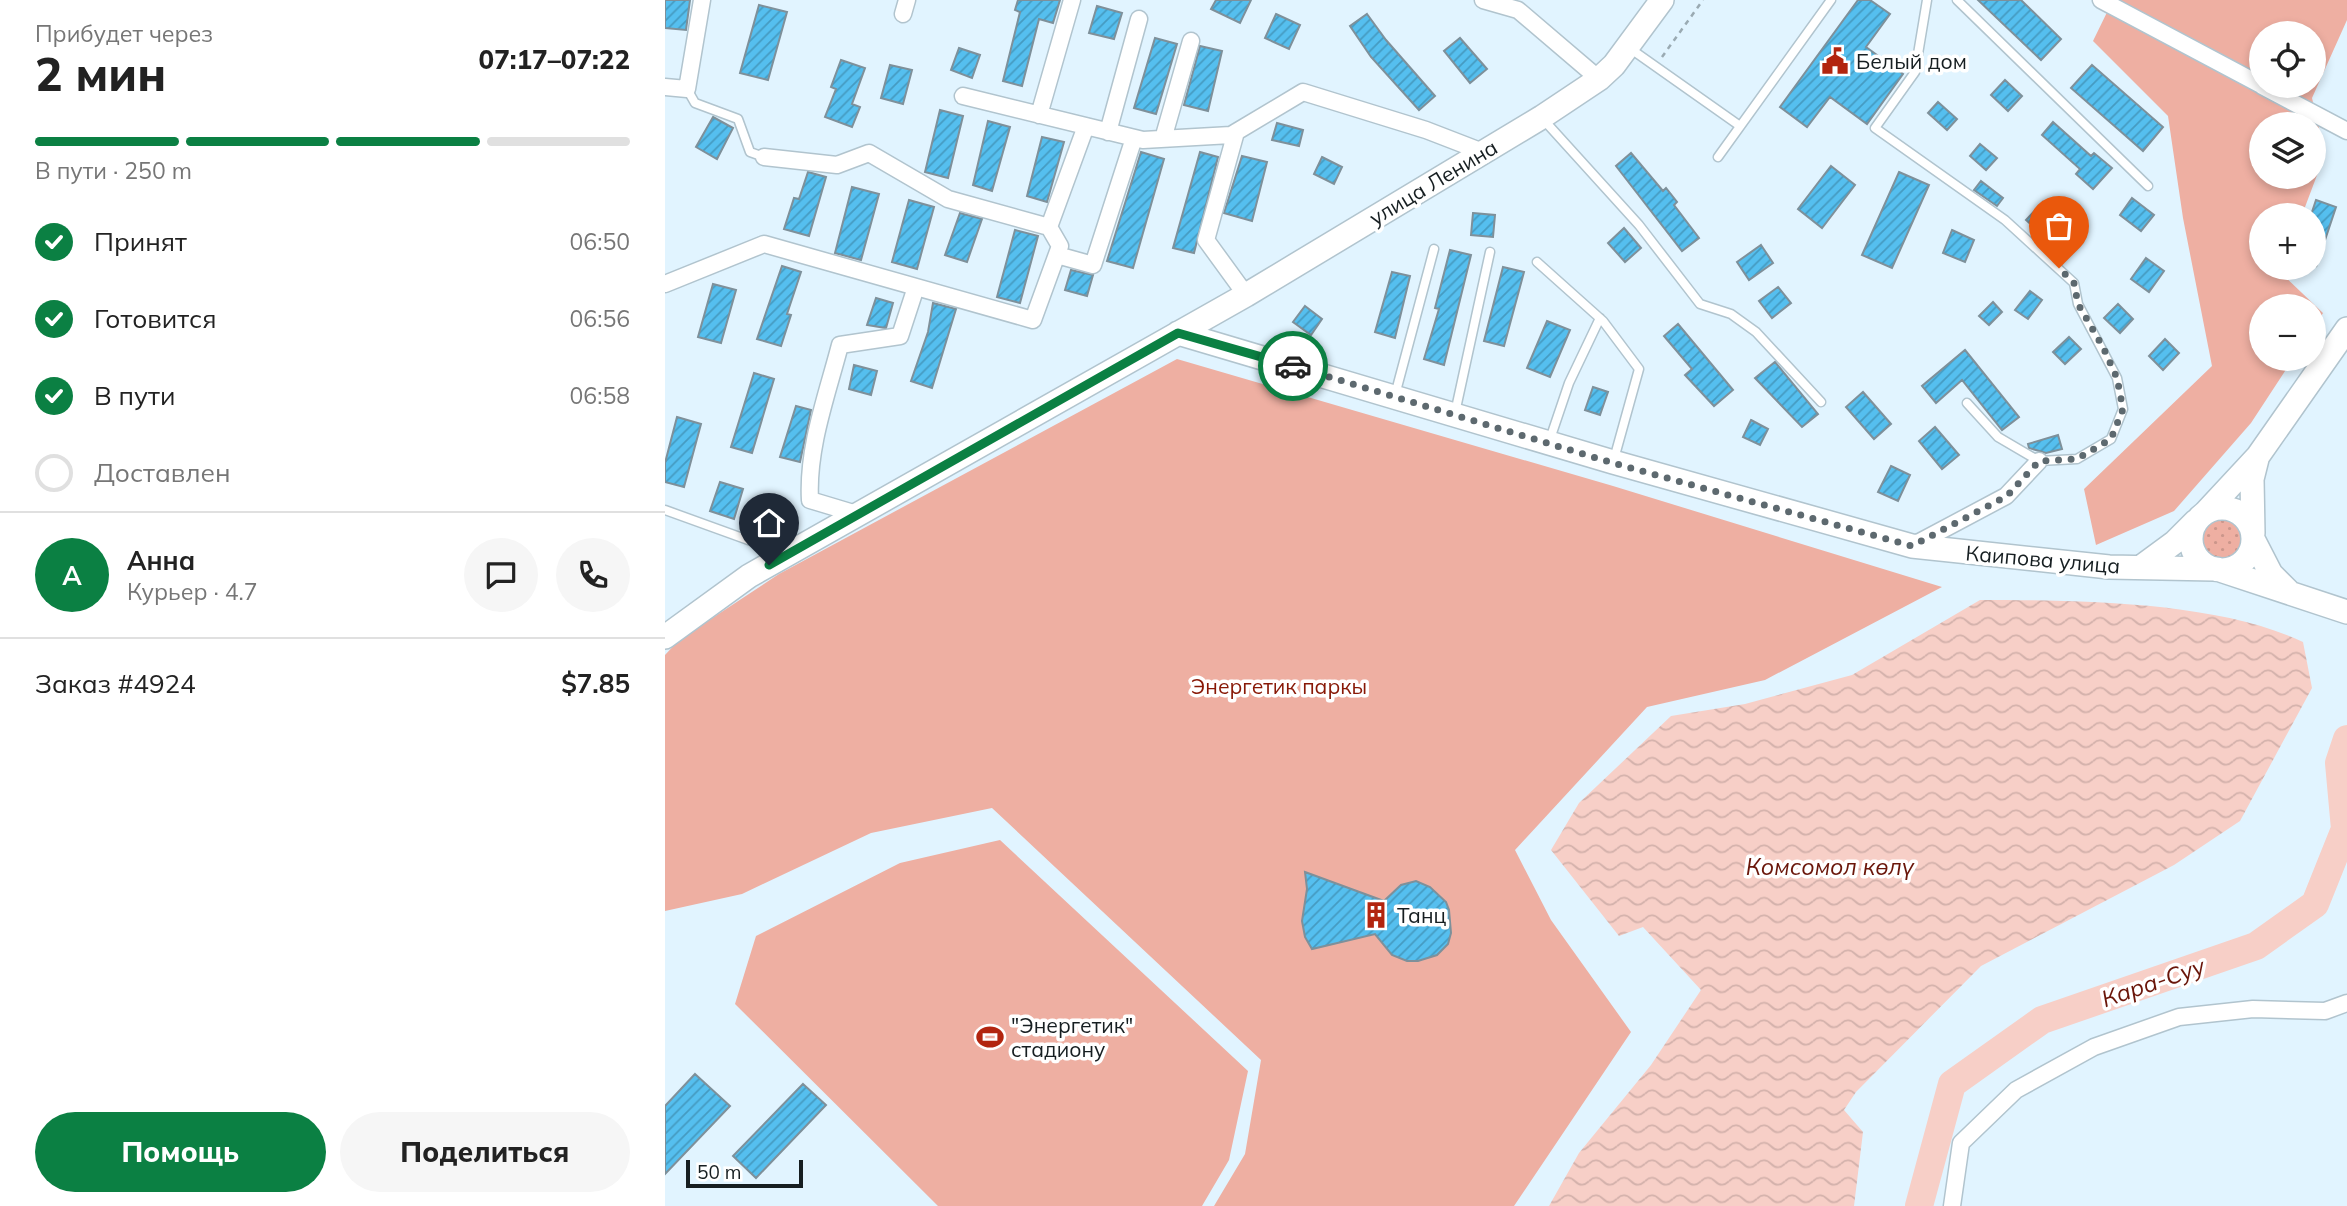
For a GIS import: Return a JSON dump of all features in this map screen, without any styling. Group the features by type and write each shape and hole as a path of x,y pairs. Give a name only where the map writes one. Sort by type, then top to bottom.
{"main road":[{"name":"улица Ленина","path":"665,637 749,576 1246,295 1542,117 1599,79 1628,47 1662,0"},
{"name":"Каипова улица","path":"2141,566 2175,542 2258,456 2347,328"},
{"name":"Каипова улица","path":"1178,333 1613,463 1912,546 2045,561 2216,569"},
{"path":"2216,569 2228,569 2246,558 2253,537 2252,479 2258,456"},
{"path":"2288,591 2271,574 2253,537 2249,522 2229,508 2217,508 2201,517 2192,544 2196,555 2216,569 2288,591 2340,605"}],"street":[{"path":"665,87 687,89 702,0"},
{"path":"1039,115 1072,0"},
{"path":"1483,0 1518,10 1599,79"},
{"path":"2101,0 2249,80"},
{"path":"1108,132 1139,19"},
{"path":"1163,139 1191,41"},
{"path":"963,96 1133,138 1163,139 1231,135 1303,92 1426,130 1483,152"},
{"path":"2284,98 2347,131"},
{"path":"1049,227 1086,126"},
{"path":"1236,132 1206,240 1246,295"},
{"path":"1057,255 1093,265 1133,138"},
{"path":"665,285 764,244 1033,320 1060,246 1049,227 948,199 869,153 837,165 764,157"},
{"path":"860,515 810,500 809,472 825,402 840,345 899,336 916,287"},
{"path":"1912,546 2007,496 2039,461"},
{"path":"1952,1206 1961,1143 2016,1090 2094,1047 2179,1017 2253,1009 2325,1010 2347,1003"}],"lane":[{"path":"1718,157 1831,0"},
{"path":"1927,0 1915,72 1875,128 2005,220 2074,283 2078,304 2117,378 2123,409 2111,439 2077,459 2039,461 1998,437 1967,403"},
{"path":"1957,0 2148,186"},
{"path":"1628,47 1740,126"},
{"path":"687,89 695,103 738,119 750,152 764,157"},
{"path":"1542,117 1639,225 1700,304 1731,314 1756,332 1821,402"},
{"path":"1394,396 1434,249"},
{"path":"1455,415 1490,252"},
{"path":"1537,262 1600,318 1639,369 1613,463"},
{"path":"1549,443 1569,383 1600,318"},
{"path":"665,510 788,554"}],"path":[{"path":"1655,66 1703,0"}],"green space":[{"path":"2113,0 2347,0 2347,20 2326,67 2326,21 2249,21 2249,98 2312,98 2315,112 2249,112 2249,189 2312,189 2307,203 2249,203 2249,280 2288,280 2303,294 2249,294 2249,371 2285,371 2251,423 2174,511 2096,545 2084,489 2212,366 2183,218 2168,116 2093,41"},
{"name":"Энергетик паркы","path":"1177,359 1613,486 1942,587 1765,680 1647,707 1515,850 1551,920 1631,1032 1514,1206 1214,1206 1245,1154 1261,1060 992,808 871,833 742,894 665,911 665,655 679,640 779,574"},
{"path":"2222,517 2231,518 2238,523 2243,530 2243,548 2238,555 2231,560 2222,561 2213,560 2206,555 2201,548 2200,539 2201,530 2206,523 2213,518"},
{"name":"\"Энергетик\" стадиону","path":"1000,840 1248,1071 1229,1160 1202,1206 938,1206 735,1004 756,936 900,863"}],"water":[{"name":"Комсомол көлү","path":"1980,600 2102,602 2145,606 2230,618 2268,628 2303,642 2312,688 2240,821 2174,865 1981,966 1856,1092 1844,1110 1863,1132 1854,1206 1549,1206 1579,1153 1651,1065 1701,990 1643,927 1619,936 1551,850 1579,803 1671,716 1745,704 1852,675"}],"building":[{"path":"665,0 690,0 686,30 665,28"},
{"path":"1018,0 1060,0 1053,23 1039,19 1022,86 1003,81 1020,12 1015,10"},
{"path":"1216,0 1251,0 1240,23 1211,9"},
{"name":"Белый дом","path":"1858,0 1870,0 1890,14 1866,47 1903,74 1867,124 1830,97 1807,127 1780,107"},
{"path":"1978,0 2021,0 2061,39 2041,60"},
{"path":"759,5 787,12 768,80 740,73"},
{"path":"1097,6 1122,13 1114,39 1089,33"},
{"path":"1276,14 1300,25 1289,49 1265,38"},
{"path":"1367,14 1435,96 1419,110 1371,57 1350,26"},
{"path":"1155,38 1177,44 1156,114 1134,108"},
{"path":"1460,38 1487,69 1470,83 1444,51"},
{"path":"1200,46 1222,51 1208,111 1184,105"},
{"path":"959,48 980,55 972,78 951,70"},
{"path":"841,60 865,68 852,104 860,107 852,127 825,117 836,89 831,87"},
{"path":"890,65 912,70 903,104 881,98"},
{"path":"2092,65 2163,127 2143,151 2071,88"},
{"path":"2005,80 2022,96 2008,111 1991,95"},
{"path":"1938,102 1957,119 1947,130 1928,113"},
{"path":"940,110 963,116 948,178 925,172"},
{"path":"713,117 733,128 717,159 696,147"},
{"path":"988,121 1010,127 992,191 973,185"},
{"path":"2053,122 2091,156 2094,153 2112,168 2093,189 2076,174 2080,169 2042,135"},
{"path":"1277,123 1303,130 1299,146 1272,140"},
{"path":"1042,137 1064,142 1047,202 1027,196"},
{"path":"1980,144 1997,158 1986,170 1970,156"},
{"path":"1141,152 1164,159 1133,268 1107,261"},
{"path":"1200,152 1218,157 1194,253 1173,248"},
{"path":"1631,153 1663,191 1666,188 1677,202 1674,205 1699,238 1682,251 1616,166"},
{"path":"1242,156 1267,162 1252,221 1224,213"},
{"path":"1322,157 1342,167 1334,184 1314,174"},
{"path":"1831,166 1855,185 1822,228 1798,209"},
{"path":"808,172 826,177 809,236 784,229 794,198 799,199"},
{"path":"1899,172 1929,185 1892,268 1862,255"},
{"path":"1981,181 2003,198 1997,206 1974,190"},
{"path":"852,187 879,194 861,260 835,253"},
{"path":"2132,198 2154,215 2141,231 2120,215"},
{"path":"909,200 934,207 917,269 892,262"},
{"path":"2043,202 2061,218 2045,237 2026,220"},
{"path":"2326,204 2336,207 2326,237"},
{"path":"960,213 982,219 967,262 945,255"},
{"path":"1473,213 1495,215 1493,237 1471,235"},
{"path":"1624,228 1641,248 1625,262 1608,243"},
{"path":"1015,230 1038,236 1020,303 997,297"},
{"path":"1952,230 1974,240 1965,262 1943,253"},
{"path":"1761,245 1773,263 1749,280 1737,262"},
{"path":"1450,250 1471,255 1444,365 1424,359 1439,309 1435,308"},
{"path":"2146,258 2164,271 2149,292 2131,279"},
{"path":"782,266 801,272 787,314 791,315 781,346 757,339"},
{"path":"1503,267 1524,272 1504,346 1484,341"},
{"path":"1071,270 1093,275 1087,296 1065,290"},
{"path":"1392,272 1410,276 1395,338 1375,332"},
{"path":"713,284 736,290 721,343 698,337"},
{"path":"1778,287 1791,303 1772,318 1759,301"},
{"path":"2030,291 2042,300 2028,319 2015,310"},
{"path":"876,298 893,303 886,328 867,325"},
{"path":"1993,302 2002,312 1989,325 1979,316"},
{"path":"933,303 956,309 932,388 911,381 928,332"},
{"path":"2118,304 2133,319 2120,333 2104,318"},
{"path":"1305,306 1322,319 1311,335 1293,322"},
{"path":"1547,321 1570,330 1550,377 1527,368"},
{"path":"1678,324 1733,390 1714,406 1685,375 1692,369 1664,336"},
{"path":"2069,337 2081,349 2065,364 2053,352"},
{"path":"2165,339 2179,353 2163,370 2149,356"},
{"path":"1965,350 2019,417 2002,430 1962,380 1936,403 1922,386"},
{"path":"1775,362 1818,414 1802,427 1755,378"},
{"path":"854,365 877,371 871,395 849,389"},
{"path":"754,373 774,379 752,453 731,447"},
{"path":"1593,387 1608,392 1600,415 1585,410"},
{"path":"1863,392 1891,424 1874,439 1846,407"},
{"path":"796,406 811,410 800,462 780,457"},
{"path":"677,417 701,424 684,487 665,482 665,463"},
{"path":"1751,420 1768,429 1760,445 1743,437"},
{"path":"1935,427 1959,455 1942,469 1919,441"},
{"path":"2058,435 2062,449 2046,453 2029,448 2028,444"},
{"path":"1891,466 1910,475 1898,501 1878,492"},
{"path":"720,482 743,489 734,519 710,511"},
{"name":"Танц","path":"1305,872 1384,901 1401,885 1416,881 1430,887 1446,902 1449,910 1451,933 1448,944 1437,955 1418,961 1407,961 1392,955 1375,934 1312,949 1305,937 1302,921 1307,889"},
{"path":"695,1074 730,1106 665,1174 665,1106"},
{"path":"803,1084 826,1105 756,1178 733,1156"}],"waterway":[{"name":"Кара-Суу","path":"1919,1206 1952,1084 2042,1020 2256,946 2315,904 2345,829 2339,763 2347,739"}],"way so far":[{"path":"1293,366 1613,463 1912,546 2007,496 2039,461 2077,459 2111,439 2123,409 2117,378 2078,304 2074,283 2059,268"}],"place":[{"name":"Белый дом","path":"1835,61"},
{"name":"Танц","path":"1376,915"},
{"name":"\"Энергетик\" стадиону","path":"990,1037"}],"route":[{"path":"769,565 1178,333 1293,366"}]}
